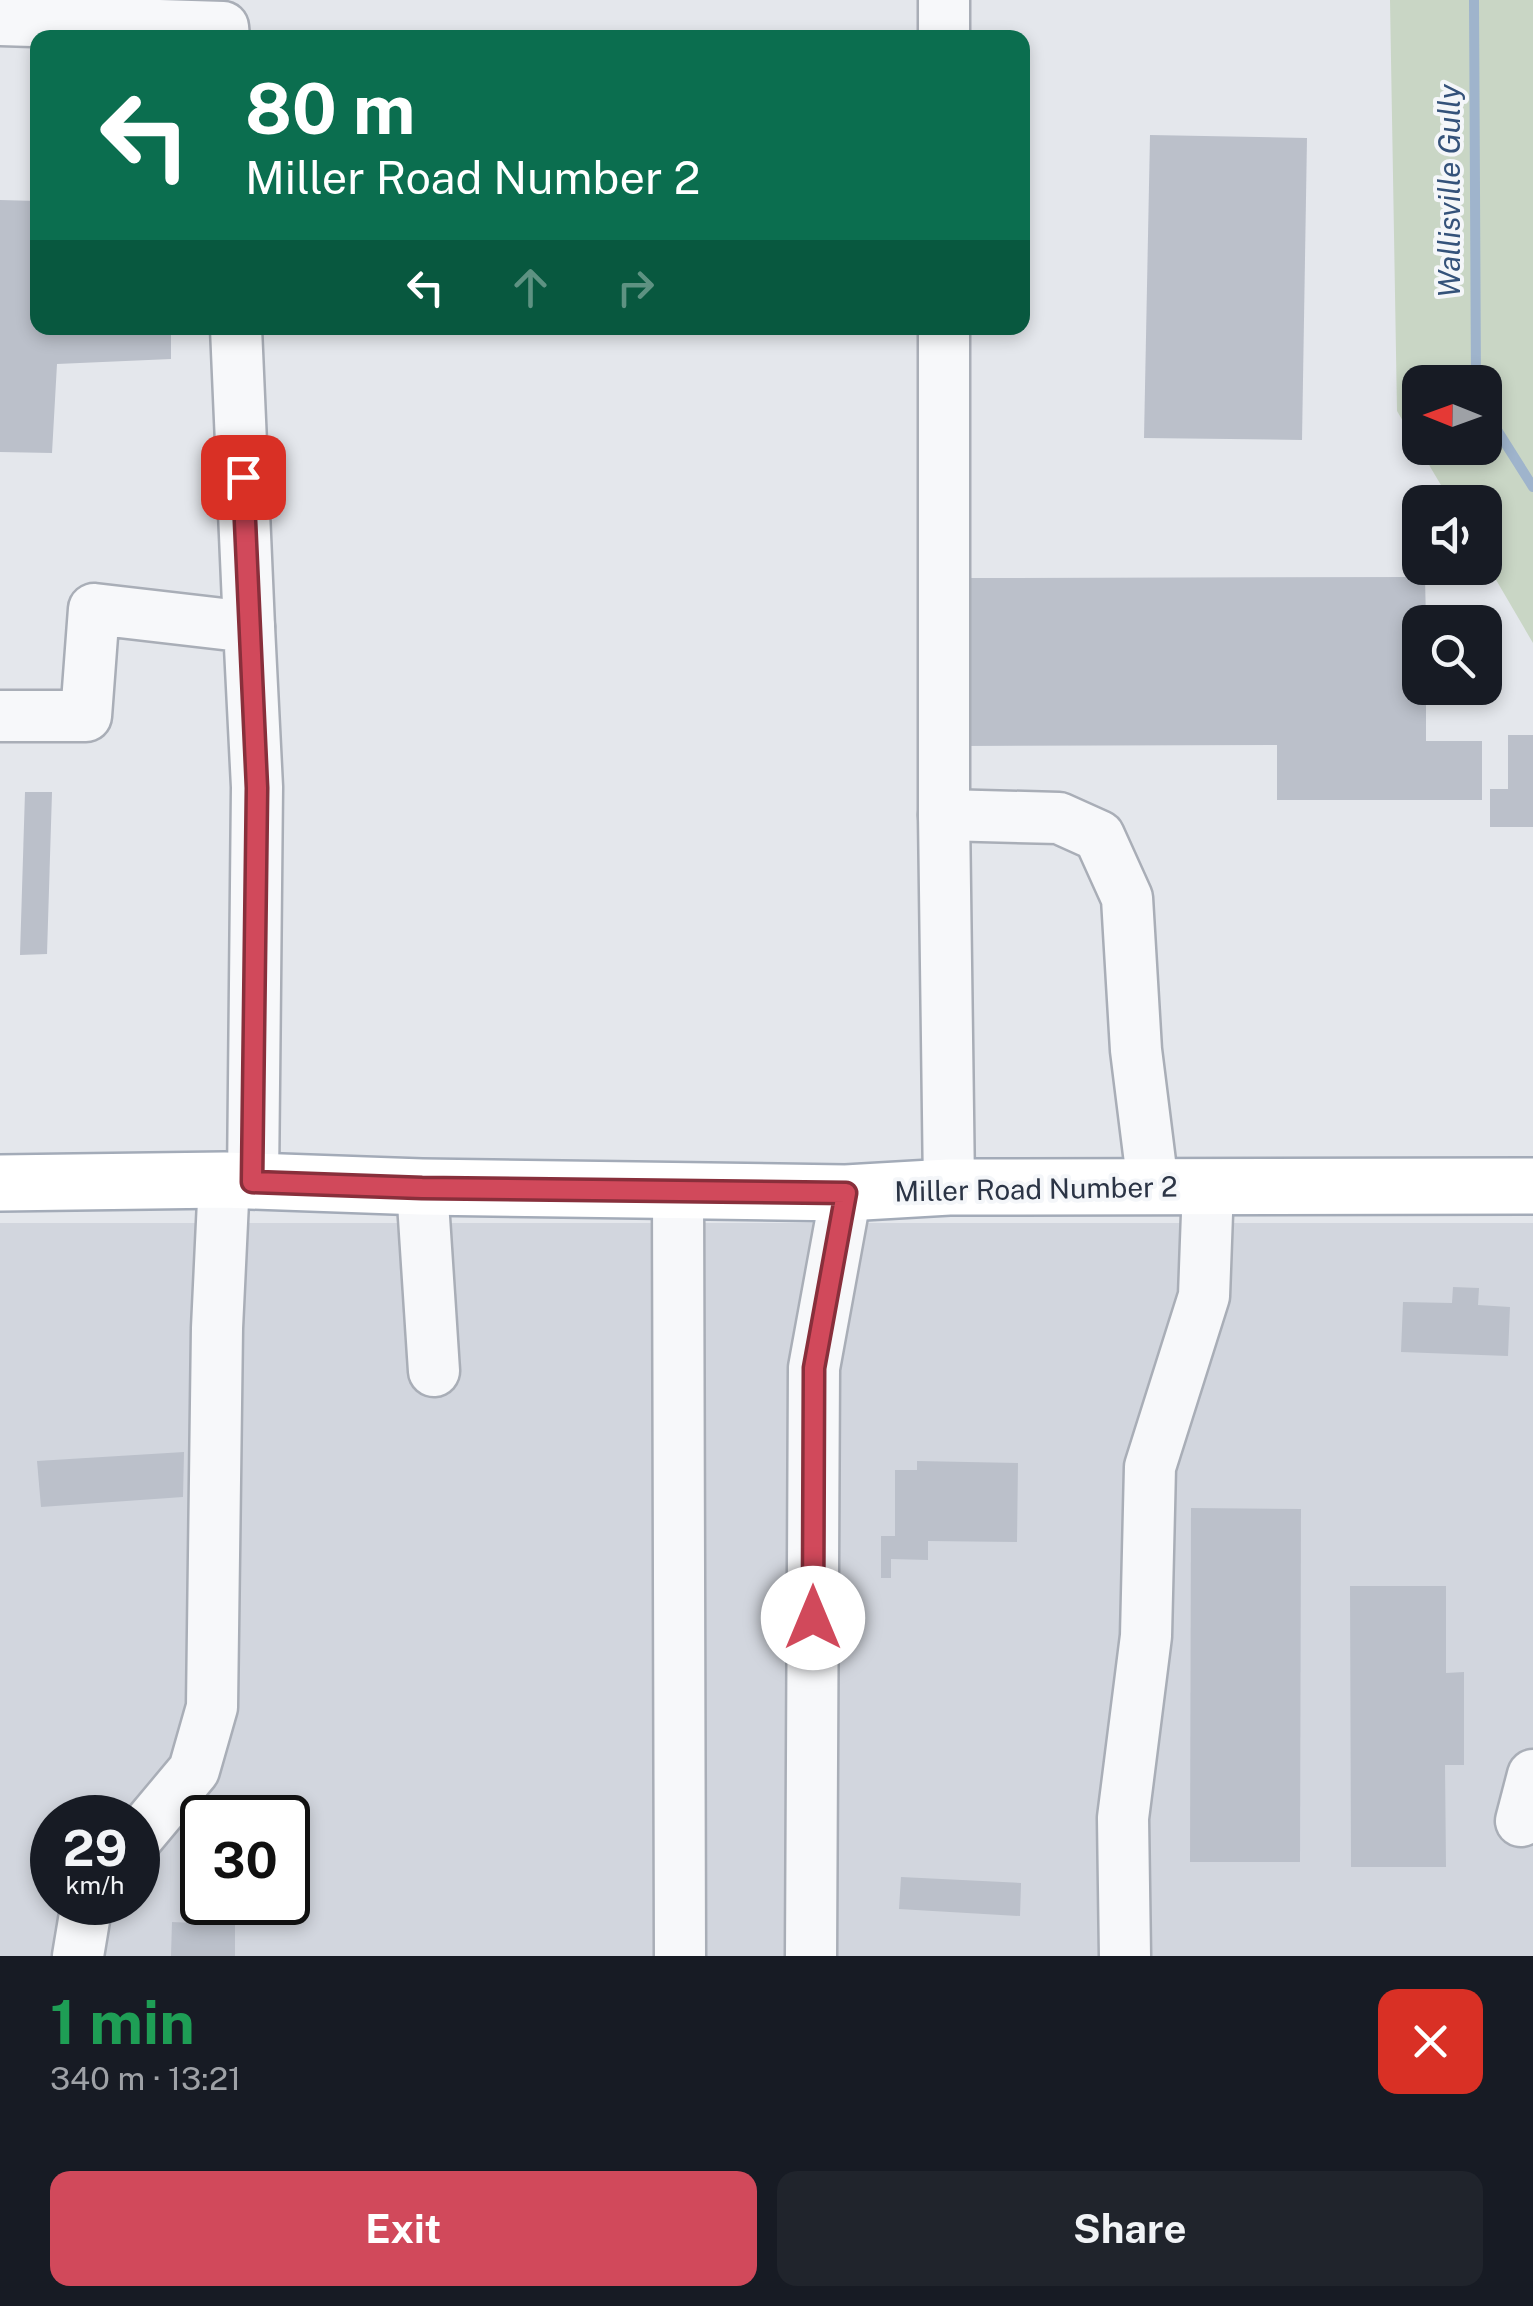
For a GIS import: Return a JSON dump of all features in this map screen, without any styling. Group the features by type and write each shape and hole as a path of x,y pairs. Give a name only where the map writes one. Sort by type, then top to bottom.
{"main road":[{"name":"Miller Road Number 2","path":"0,1183 238,1181 422,1188 846,1193 949,1187 1533,1186"}],"street":[{"path":"944,0 944,30"},
{"path":"0,20 224,22"},
{"path":"160,1811 194,1770 212,1707 217,1328 238,1181 257,788 236,335"},
{"path":"944,335 949,1187"},
{"path":"0,716 86,716 94,608 249,626"},
{"path":"944,815 1059,818 1099,836 1127,898 1136,1050 1153,1186"},
{"path":"1125,1956 1122,1818 1146,1636 1150,1467 1204,1296 1208,1186"},
{"path":"422,1188 434,1370"},
{"path":"678,1190 680,1956"},
{"path":"811,1956 814,1368 846,1193"},
{"path":"78,1956 83,1925"}],"shaded area":[{"path":"0,1223 1533,1223 1533,1956 0,1956"}],"green space":[{"path":"1390,0 1533,0 1533,643 1499,585 1502,485 1441,485 1429,465 1502,465 1502,365 1402,365 1402,419 1397,411"}],"building":[{"path":"1150,135 1307,138 1302,440 1144,438"},
{"path":"0,200 30,201 30,335 171,335 171,359 57,364 52,453 0,452"},
{"path":"1402,577 1402,585 1425,585 1426,605 1402,605 1402,705 1426,705 1426,741 1482,741 1482,800 1277,800 1277,745 960,746 960,578"},
{"path":"1508,735 1533,735 1533,827 1490,827 1490,789 1508,789"},
{"path":"25,792 52,792 47,954 20,955"},
{"path":"1453,1287 1479,1288 1478,1305 1510,1307 1508,1356 1401,1352 1403,1302 1452,1303"},
{"path":"184,1452 183,1497 41,1507 37,1461"},
{"path":"917,1461 1018,1463 1017,1542 928,1541 928,1560 891,1559 891,1578 881,1578 881,1536 895,1536 895,1470 917,1470"},
{"path":"1191,1508 1301,1509 1300,1862 1190,1862"},
{"path":"1350,1586 1446,1586 1446,1673 1464,1672 1464,1765 1445,1765 1446,1867 1351,1867"},
{"path":"901,1877 1021,1883 1020,1916 899,1909"},
{"path":"172,1922 235,1925 235,1956 171,1956"}],"waterway":[{"name":"Wallisville Gully","path":"1474,0 1476,365"},
{"name":"Wallisville Gully","path":"1502,438 1533,487"}],"route":[{"path":"243,477 257,788 252,1182 846,1193 814,1368 813,1618"}]}
